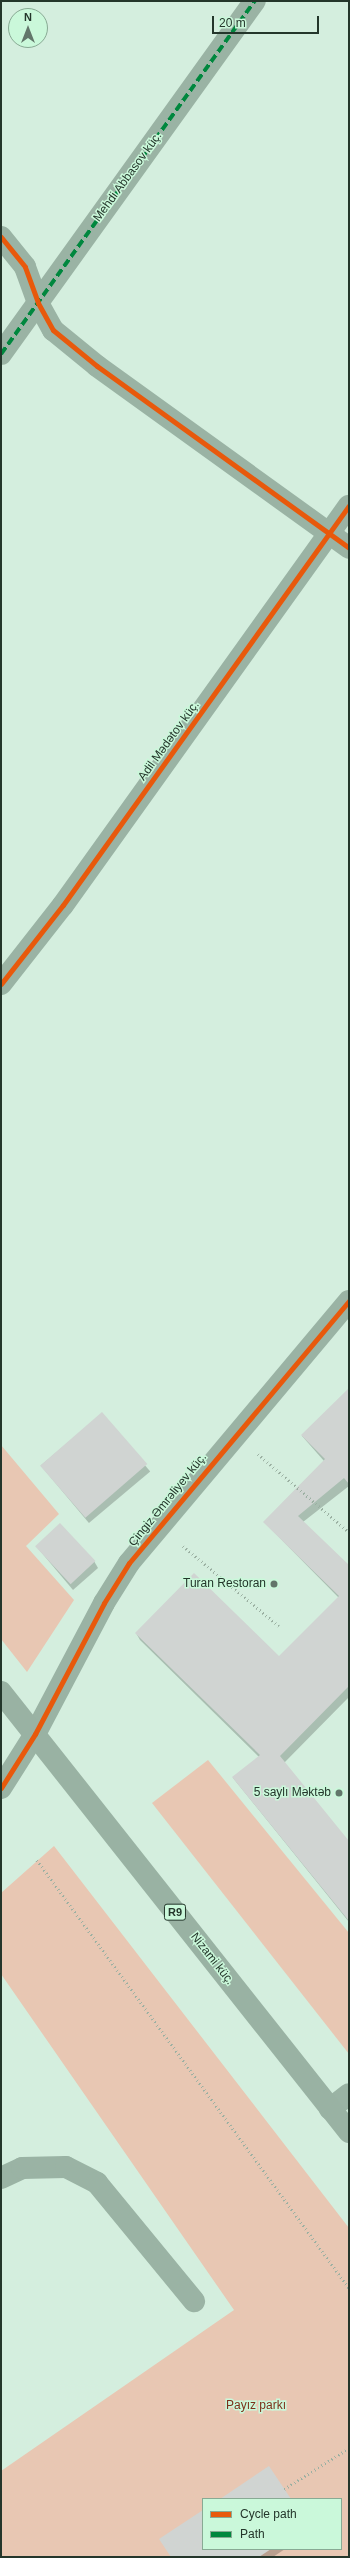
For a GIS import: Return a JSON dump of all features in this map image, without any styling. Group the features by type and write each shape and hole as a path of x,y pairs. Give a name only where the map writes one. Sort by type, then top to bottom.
{"highway":[{"name":"Nizami küç.","path":"1,1692 349,2132"}],"street":[{"name":"Mehdi Abbasov küç.","path":"1,354 255,1"},
{"path":"1,237 25,267 38,303 53,330 97,366 349,548"},
{"name":"Adil Mədətov küç.","path":"1,984 63,905 349,506"},
{"name":"Çingiz Əmrəliyev küç.","path":"1,1788 34,1734 104,1603 129,1563 235,1434 349,1301"},
{"path":"330,2108 349,2094"},
{"path":"1,2178 22,2168 66,2167 97,2183 194,2301"}],"path":[{"path":"235,1434 349,1532"},
{"path":"159,1525 278,1626"},
{"path":"37,1860 349,2288"},
{"path":"284,2489 349,2448"}],"green space":[{"path":"1,1445 59,1514 26,1546 74,1600 27,1672 1,1639"},
{"path":"208,1760 349,1933 349,2054 152,1803"},
{"name":"Payız parkı","path":"54,1846 349,2228 349,2557 1,2557 1,2471 234,2310 1,1974 1,1893"}],"building":[{"path":"349,1388 349,1484 344,1478 298,1516 349,1565 349,1686 280,1756 349,1841 349,1921 232,1777 260,1755 135,1633 194,1573 279,1656 339,1596 263,1522 325,1459 301,1435"},
{"path":"102,1412 147,1464 85,1518 40,1466"},
{"path":"60,1523 95,1561 71,1584 35,1546"},
{"path":"269,2466 290,2498 221,2498"},
{"path":"202,2511 202,2550 270,2550 259,2557 171,2557 159,2539"}],"marked path":[{"path":"1,354 255,1"}],"cycle path":[{"path":"1,237 25,267 38,303 53,330 97,366 349,548"},
{"path":"1,984 63,905 349,506"},
{"path":"1,1788 35,1734 104,1603 129,1563 349,1301"}],"place":[{"name":"Turan Restoran","path":"274,1584"},
{"name":"5 saylı Məktəb","path":"339,1793"}]}
